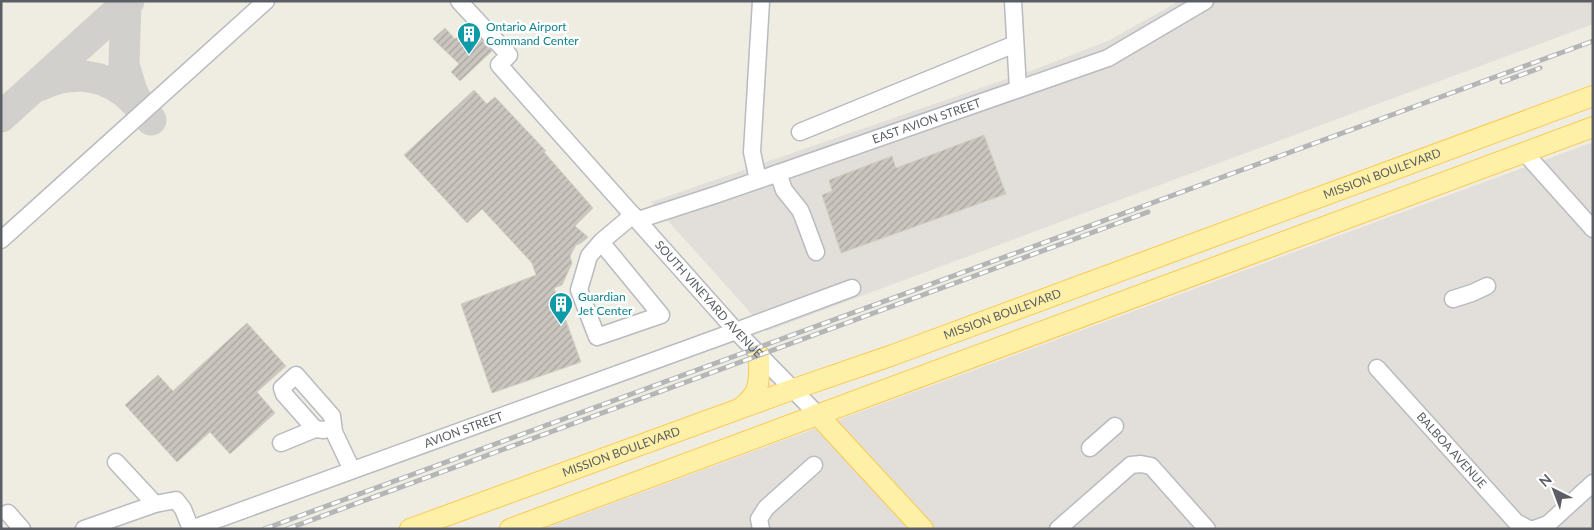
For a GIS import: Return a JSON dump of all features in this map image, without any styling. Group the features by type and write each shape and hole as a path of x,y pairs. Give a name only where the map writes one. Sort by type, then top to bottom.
{"main road":[{"name":"MISSION BOULEVARD","path":"410,529 739,408 893,355 1593,96"},
{"path":"510,529 1593,127"},
{"path":"739,408 751,400 755,394 760,374 759,356"},
{"name":"SOUTH VINEYARD AVENUE","path":"816,414 923,529"}],"street":[{"path":"1,240 266,1"},
{"name":"SOUTH VINEYARD AVENUE","path":"459,1 509,55 499,65 736,331 816,414"},
{"path":"758,180 752,152 761,1"},
{"path":"1013,1 1018,89"},
{"name":"EAST AVION STREET","path":"636,218 758,180 1108,58 1205,1"},
{"path":"800,132 1015,44"},
{"path":"1524,152 1593,229"},
{"path":"778,173 784,190 800,210 816,252"},
{"path":"601,242 661,315 597,337 579,290 589,256 601,242 636,218"},
{"path":"1453,299 1487,286"},
{"name":"AVION STREET","path":"191,529 852,288"},
{"name":"BALBOA AVENUE","path":"1378,368 1516,522 1529,529"},
{"path":"315,429 284,394 282,388 296,375 332,416 334,432 352,470"},
{"path":"1090,448 1115,426"},
{"path":"281,443 315,429 334,432"},
{"path":"116,462 155,504"},
{"path":"1058,529 1131,465 1141,464 1151,466 1207,529"},
{"path":"761,529 759,519 766,508 814,465"},
{"path":"1534,529 1548,524 1593,483"},
{"path":"84,529 155,504 176,500 183,509 191,529"},
{"path":"8,513 22,529"}],"shaded area":[{"path":"1179,1 1593,1 1593,24 767,331 651,202 1041,67 1110,40"},
{"path":"1593,142 1593,529 543,529 868,409"}],"building":[{"name":"Ontario Airport Command Center","path":"469,27 492,51 460,81 451,72 459,64 433,39 445,28 455,39"},
{"path":"474,90 487,104 495,97 546,151 544,152 593,208 575,226 588,237 576,245 570,256 572,263 562,285 554,288 581,362 492,393 461,304 536,275 532,263 482,209 467,223 404,155"},
{"path":"984,135 1006,194 841,253 822,195 832,191 829,180 892,156 896,168"},
{"path":"247,323 286,366 257,392 275,413 230,454 210,432 177,462 125,405 158,375 173,391"}],"taxiway":[{"path":"126,1 124,65 132,91 140,107"},
{"path":"1,117 129,1"},
{"path":"39,86 49,81 71,76 82,76 104,81 114,85 128,95 151,120"}],"railway":[{"path":"264,529 1593,41"},
{"path":"1502,82 1540,68"},
{"path":"287,529 1148,212"}],"place":[{"name":"Ontario Airport Command Center","path":"469,55"},
{"name":"Guardian Jet Center","path":"561,325"}]}
